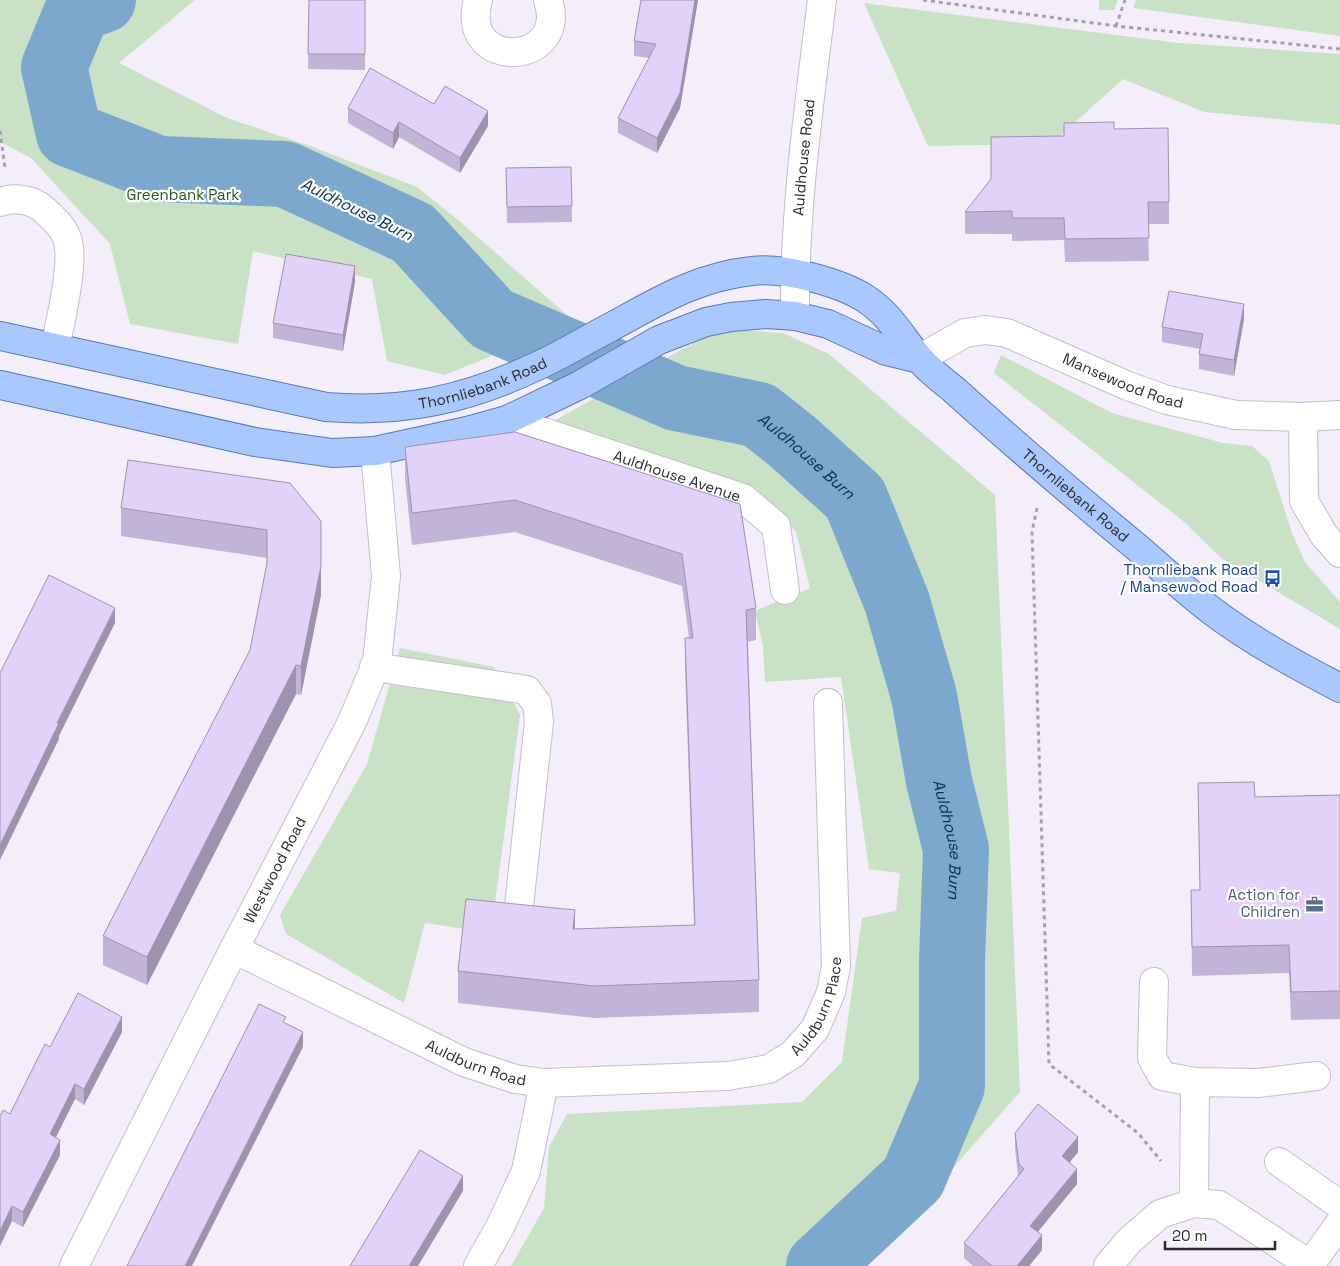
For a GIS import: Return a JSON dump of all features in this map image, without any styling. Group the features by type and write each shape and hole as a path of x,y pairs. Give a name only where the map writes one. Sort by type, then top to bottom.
{"main road":[{"name":"Thornliebank Road","path":"0,336 326,408 392,408 428,403 471,393 534,368 665,297 702,281 756,270 795,273 840,286 865,299 886,315 919,359 1044,470 1212,611 1268,648 1340,688"},
{"name":"Thornliebank Road","path":"0,385 255,442 332,453 375,451 467,431 507,420 580,385 659,340 706,322 731,317 766,314 795,316 828,324 886,351 919,359"},
{"path":"372,409 375,451"}],"street":[{"path":"478,0 476,21 479,32 486,42 496,49 508,53 521,52 533,47 543,38 549,27 551,14 548,0"},
{"name":"Auldhouse Road","path":"795,316 795,273 807,125 822,0"},
{"path":"4,200 36,203 58,223 68,241 69,266 55,348"},
{"name":"Mansewood Road","path":"919,359 965,333 985,330 1007,333 1128,386 1167,400 1236,415 1303,417 1340,415"},
{"path":"1303,417 1304,501 1324,535 1340,553"},
{"name":"Auldhouse Avenue","path":"507,420 743,498 776,526 785,590"},
{"name":"Westwood Road","path":"74,1266 234,949 352,722 377,662 386,576 375,451"},
{"path":"374,667 527,690 538,704 539,722 519,906"},
{"name":"Auldburn Place","path":"544,1083 727,1076 769,1069 793,1054 815,1029 831,992 836,966 828,703"},
{"name":"Auldburn Road","path":"234,949 464,1062 515,1079 544,1083 526,1171 500,1227 478,1266"},
{"path":"1154,982 1152,1058 1162,1076 1195,1082 1258,1083 1316,1076"},
{"path":"1194,1203 1195,1082"},
{"path":"1279,1162 1340,1206"},
{"path":"1108,1266 1129,1241 1160,1214 1194,1203 1219,1206 1311,1265 1340,1223"}],"path":[{"path":"923,0 1116,26 1340,49"},
{"path":"1116,26 1126,0"},
{"path":"0,131 4,200"},
{"path":"1044,470 1032,532 1049,1064 1138,1133 1163,1164"}],"green space":[{"name":"Greenbank Park","path":"0,0 195,0 119,63 227,118 310,146 417,187 458,220 575,322 445,375 387,361 372,279 253,251 238,344 130,324 110,244 31,158 0,142"},
{"path":"1099,0 1118,0 1114,10 1099,10"},
{"path":"1136,0 1340,0 1340,36 1133,8"},
{"path":"864,3 1179,43 1340,54 1340,125 1204,112 1123,79 1051,144 928,146"},
{"path":"719,329 783,333 829,354 995,495 1020,1092 930,1194 894,1172 799,1266 511,1266 544,1208 549,1147 567,1114 802,1102 842,1062 862,918 896,911 900,873 869,869 841,677 765,682 763,646 755,611 810,588 796,532 763,495 552,422"},
{"path":"1001,355 1112,413 1223,443 1252,446 1269,461 1292,533 1305,562 1340,602 1340,629 1221,558 1182,520 994,373"},
{"path":"400,648 494,667 520,715 491,933 425,923 404,1003 286,934 280,915 367,764"},
{"path":"893,1216 904,1223 861,1266 841,1266"}],"building":[{"path":"309,0 365,0 365,54 308,54"},
{"path":"641,0 695,0 680,93 657,138 618,118 656,44 634,41"},
{"path":"370,68 434,104 445,86 488,111 460,158 399,122 393,133 348,108"},
{"path":"1114,122 1114,129 1168,128 1169,202 1148,202 1149,238 1065,239 1064,218 1012,218 1012,211 965,212 991,179 991,137 1064,136 1064,123"},
{"path":"571,167 572,206 507,207 506,168"},
{"path":"286,254 355,266 343,335 273,323"},
{"path":"1169,291 1244,304 1234,360 1199,354 1203,334 1162,327"},
{"path":"515,432 740,504 756,608 746,610 759,980 594,986 458,971 466,899 575,910 573,929 695,925 685,638 693,638 682,554 515,500 412,513 405,447"},
{"path":"128,460 290,483 321,521 321,566 301,666 296,665 147,957 103,936 250,650 267,563 267,530 121,508"},
{"path":"49,575 115,608 57,723 59,723 0,845 0,673"},
{"name":"Action for Children","path":"1254,782 1255,797 1340,795 1340,991 1291,992 1289,945 1192,947 1191,890 1200,890 1198,783"},
{"path":"78,993 122,1017 84,1089 75,1084 50,1134 60,1140 23,1212 12,1206 0,1231 0,1116 3,1110 10,1114 45,1044 50,1047"},
{"path":"259,1004 286,1017 283,1022 303,1032 185,1266 127,1266"},
{"path":"1038,1104 1078,1137 1062,1156 1077,1169 1030,1226 1042,1235 1017,1266 992,1266 964,1243 1024,1169 1019,1164 1015,1133"},
{"path":"420,1150 463,1176 409,1266 350,1266"}],"waterway":[{"name":"Auldhouse Burn","path":"103,0 78,9 54,67 69,134 159,169 285,174 413,233 492,319 676,398 759,415 793,442 855,498 897,602 924,696 939,781 956,849 952,961 952,1086 913,1178 819,1266"}],"place":[{"name":"Thornliebank Road / Mansewood Road","path":"1272,579"},
{"name":"Action for Children","path":"1314,904"}]}
